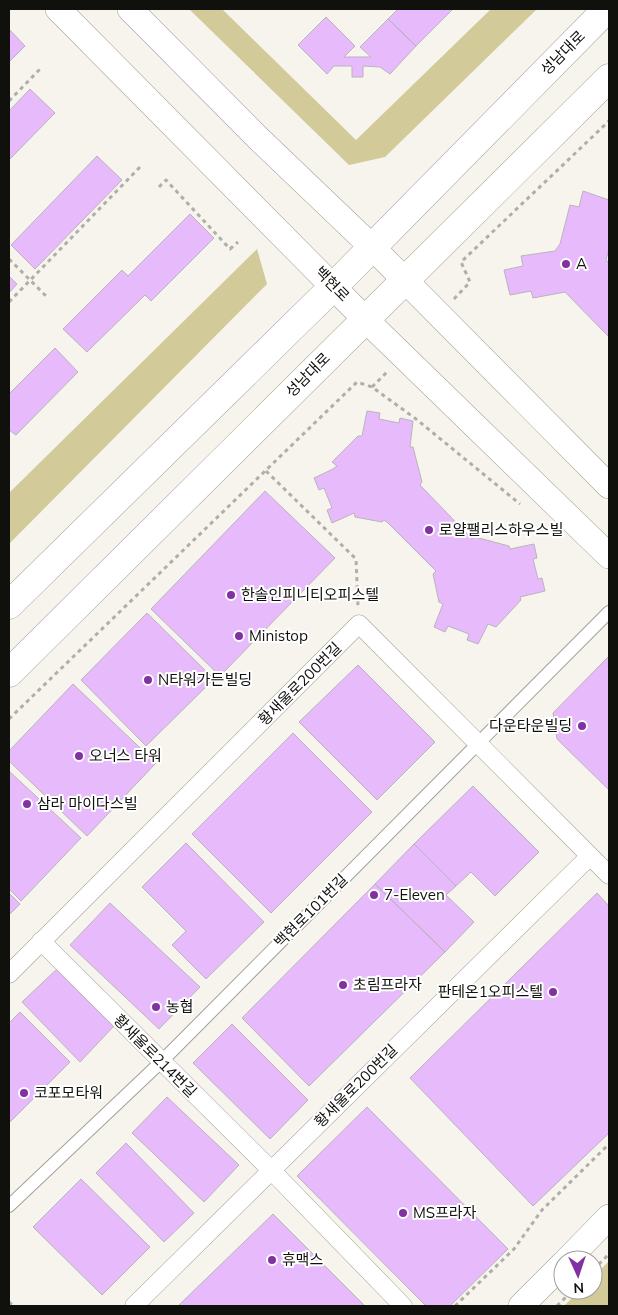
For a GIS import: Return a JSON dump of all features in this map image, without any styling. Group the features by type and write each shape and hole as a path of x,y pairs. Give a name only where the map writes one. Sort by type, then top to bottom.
{"main road":[{"name":"백현로","path":"58,9 365,319 609,556"},
{"path":"130,9 259,139 372,247 609,486"},
{"name":"성남대로","path":"9,605 334,286 607,9"},
{"name":"성남대로","path":"9,673 609,78"},
{"path":"577,1250 609,1217"},
{"path":"521,1306 553,1274"}],"street":[{"name":"백현로101번길","path":"9,1206 160,1062 609,612"},
{"path":"359,624 479,742 609,875"},
{"name":"황새울로200번길","path":"9,974 359,624"},
{"name":"황새울로200번길","path":"271,1170 590,856"},
{"name":"황새울로214번길","path":"41,941 160,1062 271,1170 404,1306"},
{"path":"134,1306 271,1170"}],"path":[{"path":"9,101 42,67"},
{"path":"439,316 470,282 461,262 609,121"},
{"path":"9,302 140,167"},
{"path":"159,187 166,180 230,249 238,242"},
{"path":"9,259 48,298"},
{"path":"372,387 403,356"},
{"path":"9,719 357,382 372,387 416,419 524,508"},
{"path":"266,471 356,559 359,624"},
{"path":"455,1306 514,1249 542,1210 609,1144"},
{"path":"9,1302 13,1306"}],"shaded area":[{"path":"189,9 222,9 356,140 491,9 537,9 385,157 349,165"},
{"path":"257,249 267,284 9,544 9,493"},
{"path":"609,1261 609,1306 564,1306 570,1300 603,1300 603,1267"}],"building":[{"path":"398,9 453,9 416,46 388,19"},
{"path":"326,17 355,46 344,57 371,57 360,47 388,19 416,46 390,74 380,67 363,66 363,77 352,77 352,66 334,66 327,74 298,45"},
{"path":"9,29 25,46 9,62"},
{"path":"30,89 55,113 9,160 9,111"},
{"path":"97,156 122,180 35,269 11,245"},
{"name":"A","path":"583,191 609,200 609,248 606,260 609,263 609,337 565,292 533,298 531,291 510,295 504,270 523,266 521,256 555,251 560,244 570,205 579,207"},
{"path":"190,214 214,238 151,301 145,295 87,352 63,329 122,270 128,276"},
{"path":"9,276 17,284 9,293"},
{"path":"55,348 78,372 16,435 9,430 9,394"},
{"name":"로얄팰리스하우스빌","path":"367,411 380,413 379,419 399,423 400,418 413,421 410,447 413,447 422,482 420,485 472,539 475,537 509,546 510,549 534,544 537,558 533,559 538,579 542,578 545,591 520,597 521,600 496,627 488,624 478,644 467,640 469,634 448,626 445,632 434,627 443,604 439,602 433,574 436,571 388,523 384,520 382,522 355,517 354,513 332,523 327,510 332,508 324,488 319,490 314,478 337,466 332,462 358,436 362,436"},
{"name":"한솔인피니티오피스텔","path":"265,491 335,558 220,676 151,609"},
{"name":"N타워가든빌딩","path":"147,613 214,679 146,746 81,680"},
{"name":"다운타운빌딩","path":"609,656 609,790 557,739 553,713"},
{"path":"358,665 435,742 377,800 299,722"},
{"name":"오너스 타워","path":"73,684 156,763 87,836 9,761 9,751"},
{"path":"293,733 372,812 271,913 192,834"},
{"name":"삼라 마이다스빌","path":"9,771 81,838 21,901 9,889"},
{"path":"473,786 539,852 495,896 471,872 456,886 414,844"},
{"path":"186,843 264,922 206,979 172,945 186,931 142,887"},
{"path":"414,844 456,886 446,895 474,922 445,952 375,884"},
{"name":"초림프라자","path":"375,884 445,952 309,1086 242,1018"},
{"path":"9,893 20,904 9,915"},
{"name":"판테온1오피스텔","path":"597,893 609,906 609,1133 533,1206 410,1078"},
{"path":"110,903 200,987 159,1029 70,945"},
{"path":"58,968 114,1026 80,1062 22,1002"},
{"name":"코포모타워","path":"20,1012 70,1062 9,1123 9,1023"},
{"path":"232,1024 308,1100 270,1139 193,1063"},
{"path":"167,1097 239,1165 204,1202 132,1133"},
{"name":"MS프라자","path":"367,1107 508,1249 450,1306 426,1306 297,1176"},
{"path":"126,1143 194,1213 164,1242 96,1173"},
{"path":"81,1179 150,1247 102,1295 33,1227"},
{"name":"휴맥스","path":"273,1214 365,1306 178,1306"}],"place":[{"name":"A","path":"566,264"},
{"name":"로얄팰리스하우스빌","path":"429,530"},
{"name":"한솔인피니티오피스텔","path":"231,595"},
{"name":"Ministop","path":"239,636"},
{"name":"N타워가든빌딩","path":"148,680"},
{"name":"다운타운빌딩","path":"582,726"},
{"name":"오너스 타워","path":"79,756"},
{"name":"삼라 마이다스빌","path":"27,804"},
{"name":"7-Eleven","path":"374,895"},
{"name":"초림프라자","path":"343,985"},
{"name":"판테온1오피스텔","path":"553,992"},
{"name":"농협","path":"156,1007"},
{"name":"코포모타워","path":"24,1093"},
{"name":"MS프라자","path":"403,1213"},
{"name":"휴맥스","path":"272,1260"}]}
